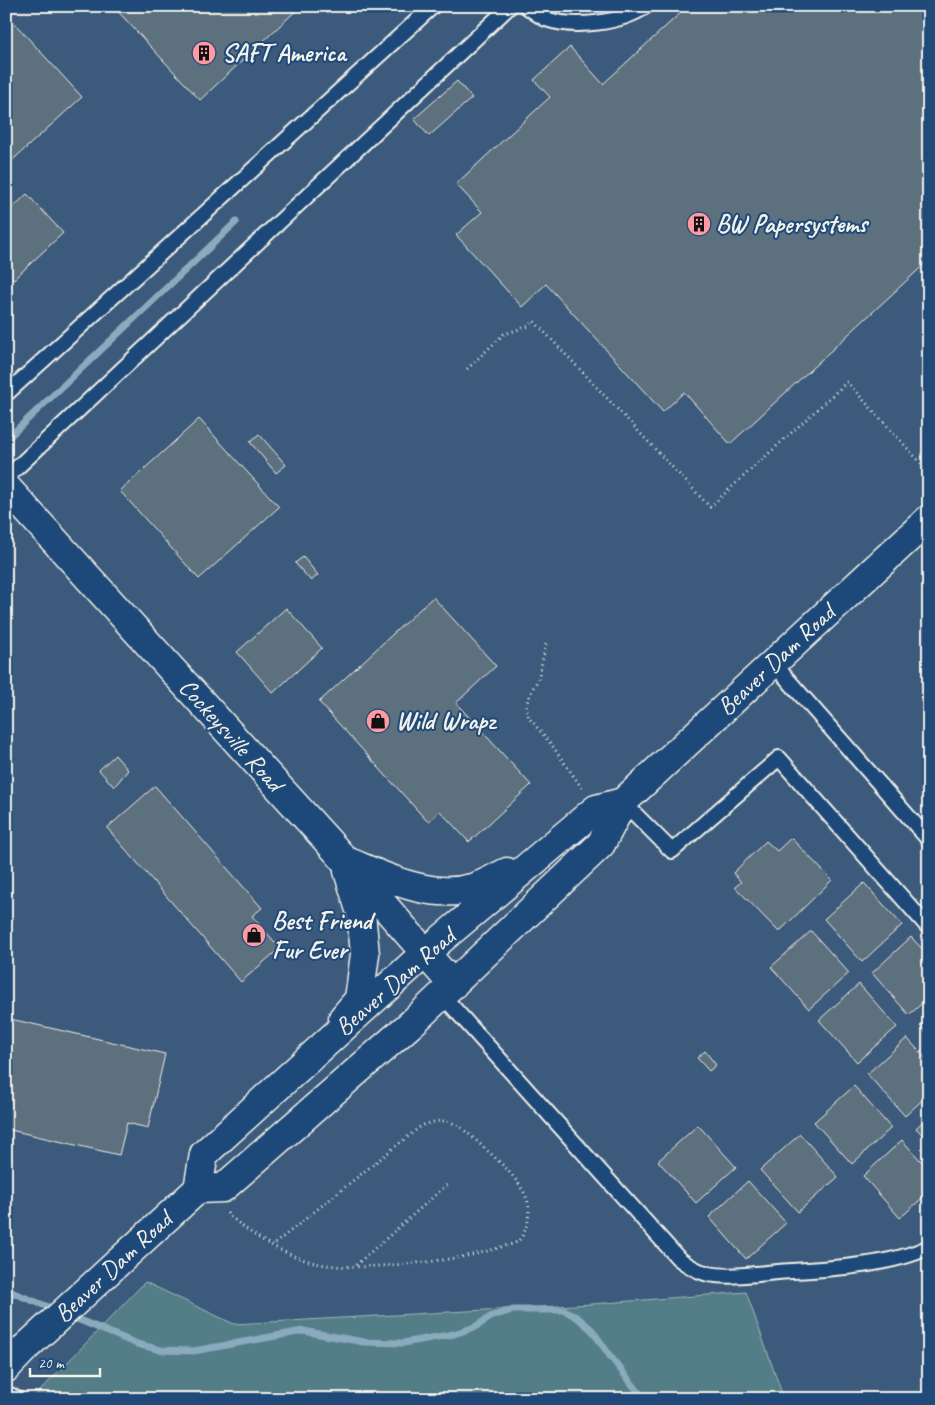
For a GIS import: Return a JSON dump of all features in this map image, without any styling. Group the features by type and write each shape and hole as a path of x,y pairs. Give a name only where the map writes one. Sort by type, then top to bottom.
{"main road":[{"name":"Cockeysville Road","path":"6,487 345,860 425,953 448,990"},
{"name":"Beaver Dam Road","path":"198,1188 222,1188 405,1030 601,844 623,802 929,519"},
{"name":"Beaver Dam Road","path":"6,1368 26,1347 198,1188 204,1154 425,953 596,809 623,802"},
{"path":"345,860 409,885 434,890 450,890 472,888 542,856"},
{"path":"315,1053 359,999 363,976 366,954 361,913 345,860"}],"lane":[{"path":"6,394 433,6"},
{"path":"6,478 510,6"},
{"path":"526,6 545,19 573,23 602,22 638,11 646,6"},
{"path":"773,663 929,840"},
{"path":"623,802 672,851 779,758 929,928"},
{"path":"448,990 671,1251 691,1268 709,1274 743,1275 828,1268 896,1259 929,1247"},
{"path":"6,1393 16,1399"}],"path":[{"path":"467,369 504,334 529,326 534,321 710,507 847,382 929,472"},
{"path":"546,644 538,680 526,705 529,718 572,772 585,793"},
{"path":"198,1188 235,1221 273,1245 286,1253 314,1263 356,1266 455,1259 517,1242 526,1229 530,1209 524,1192 501,1164 470,1135 453,1123 443,1120 433,1121 421,1126 273,1245"},
{"path":"356,1266 448,1184"}],"shaded area":[{"path":"6,6 929,6 929,1399 784,1399 745,1292 592,1304 234,1324 145,1282 32,1399 6,1399"}],"green space":[{"path":"145,1282 234,1324 592,1304 746,1292 784,1399 32,1399"}],"building":[{"name":"SAFT America","path":"113,6 301,6 200,100"},
{"name":"BW Papersystems","path":"688,6 929,6 929,260 730,444 684,392 663,412 546,284 522,307 456,235 482,212 456,184 550,97 534,80 570,47 603,84"},
{"path":"6,14 82,97 6,166"},
{"path":"457,81 472,98 429,136 414,119"},
{"path":"27,194 63,233 14,279 6,271 6,214"},
{"path":"199,419 279,507 199,579 120,491"},
{"path":"259,434 286,465 276,473 250,442"},
{"path":"303,557 318,575 311,581 295,563"},
{"path":"433,597 496,666 456,703 531,785 469,842 440,811 428,822 319,702"},
{"path":"286,608 322,648 273,693 237,652"},
{"path":"115,755 128,770 114,787 99,770"},
{"path":"155,786 262,908 252,916 280,948 241,982 107,828"},
{"path":"791,838 832,880 779,932 735,887 741,882 733,873 766,841 777,851"},
{"path":"864,883 902,925 862,962 824,919"},
{"path":"811,931 849,973 809,1009 771,967"},
{"path":"911,937 929,956 929,997 909,1015 872,973"},
{"path":"859,984 897,1027 857,1062 819,1020"},
{"path":"6,1018 165,1054 148,1128 127,1123 119,1155 6,1129"},
{"path":"929,1018 929,1036 920,1026"},
{"path":"907,1038 929,1062 929,1094 905,1116 867,1074"},
{"path":"705,1051 716,1065 709,1071 697,1058"},
{"path":"854,1086 891,1128 852,1164 814,1122"},
{"path":"929,1116 929,1142 916,1128"},
{"path":"698,1125 736,1167 696,1203 658,1161"},
{"path":"800,1134 838,1177 798,1212 760,1170"},
{"path":"902,1140 929,1170 929,1192 900,1218 863,1176"},
{"path":"748,1181 786,1223 746,1259 709,1217"}],"waterway":[{"path":"10,436 236,222"},
{"path":"6,1290 56,1310"},
{"path":"70,1316 137,1344 161,1350 194,1351 303,1331 364,1342 403,1343 454,1334 475,1327 492,1316 513,1310 564,1310 578,1318 592,1330 644,1399"}],"place":[{"name":"SAFT America","path":"204,53"},
{"name":"BW Papersystems","path":"699,224"},
{"name":"Wild Wrapz","path":"378,721"},
{"name":"Best Friend Fur Ever","path":"254,935"}]}
